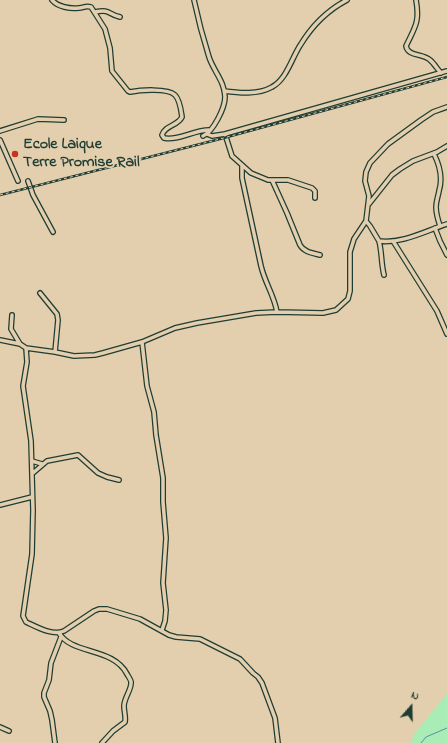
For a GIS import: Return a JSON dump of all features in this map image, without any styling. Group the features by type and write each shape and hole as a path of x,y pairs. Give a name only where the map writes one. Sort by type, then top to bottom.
{"street":[{"path":"52,0 62,7 91,7 105,29 110,48 112,71 128,91 155,90 171,93 177,98 182,117 178,122 165,130 162,135 164,138 171,138 209,130"},
{"path":"194,0 209,56 224,90 225,98 222,111 205,135 212,136 225,134 447,71"},
{"path":"224,90 247,93 273,86 285,74 302,42 312,30 333,7 347,0"},
{"path":"416,0 418,17 417,25 406,46 407,49 410,53 423,55 431,60 441,73"},
{"path":"95,12 106,10 113,15 120,17"},
{"path":"0,340 20,344 26,348 74,356 95,355 142,342 175,328 197,323 256,313 323,313 336,310 348,300 350,291 349,259 352,245 357,234 366,222 369,204 369,196 365,181 366,172 370,163 388,144 421,120 433,112 447,107"},
{"path":"0,131 38,119 64,120"},
{"path":"225,134 230,152 242,166 251,173 260,178 288,180 312,188 315,191 316,198"},
{"path":"0,140 18,181"},
{"path":"369,204 392,175 400,169 413,161 434,154 447,146"},
{"path":"434,154 439,165 440,174 440,190 436,208 440,226"},
{"path":"242,166 242,178 261,266 264,277 275,300 277,312"},
{"path":"272,180 300,245 307,251 320,255"},
{"path":"28,181 33,195 53,232"},
{"path":"366,222 379,241 382,253 384,275"},
{"path":"379,241 400,240 447,224"},
{"path":"434,228 447,254"},
{"path":"393,241 437,312 447,334"},
{"path":"40,293 57,314 58,320 55,352"},
{"path":"12,315 10,329 20,344"},
{"path":"442,322 447,320"},
{"path":"142,342 147,386 154,412 163,478 166,538 163,583 166,610 162,630"},
{"path":"26,348 27,362 23,386 31,441 33,510 32,554 23,616 26,622 60,635 76,646 115,661 123,667 131,683 130,689 126,695 124,706 125,722 113,731 102,743"},
{"path":"32,473 42,464 52,460 78,455 98,473 107,478 119,480"},
{"path":"32,461 42,464"},
{"path":"0,505 32,497"},
{"path":"54,743 52,720 44,693 49,680 51,663 60,635 89,614 102,608 140,619 176,637 200,639 240,659 262,683 275,718 278,743"},
{"path":"0,727 10,730"}],"green space":[{"path":"447,692 447,743 411,743 414,734"}],"waterway":[{"path":"421,743 426,737 447,728"}],"railway":[{"path":"0,195 220,139 447,77"}],"place":[{"name":"Ecole Laique Terre Promise Rail","path":"15,154"}]}
